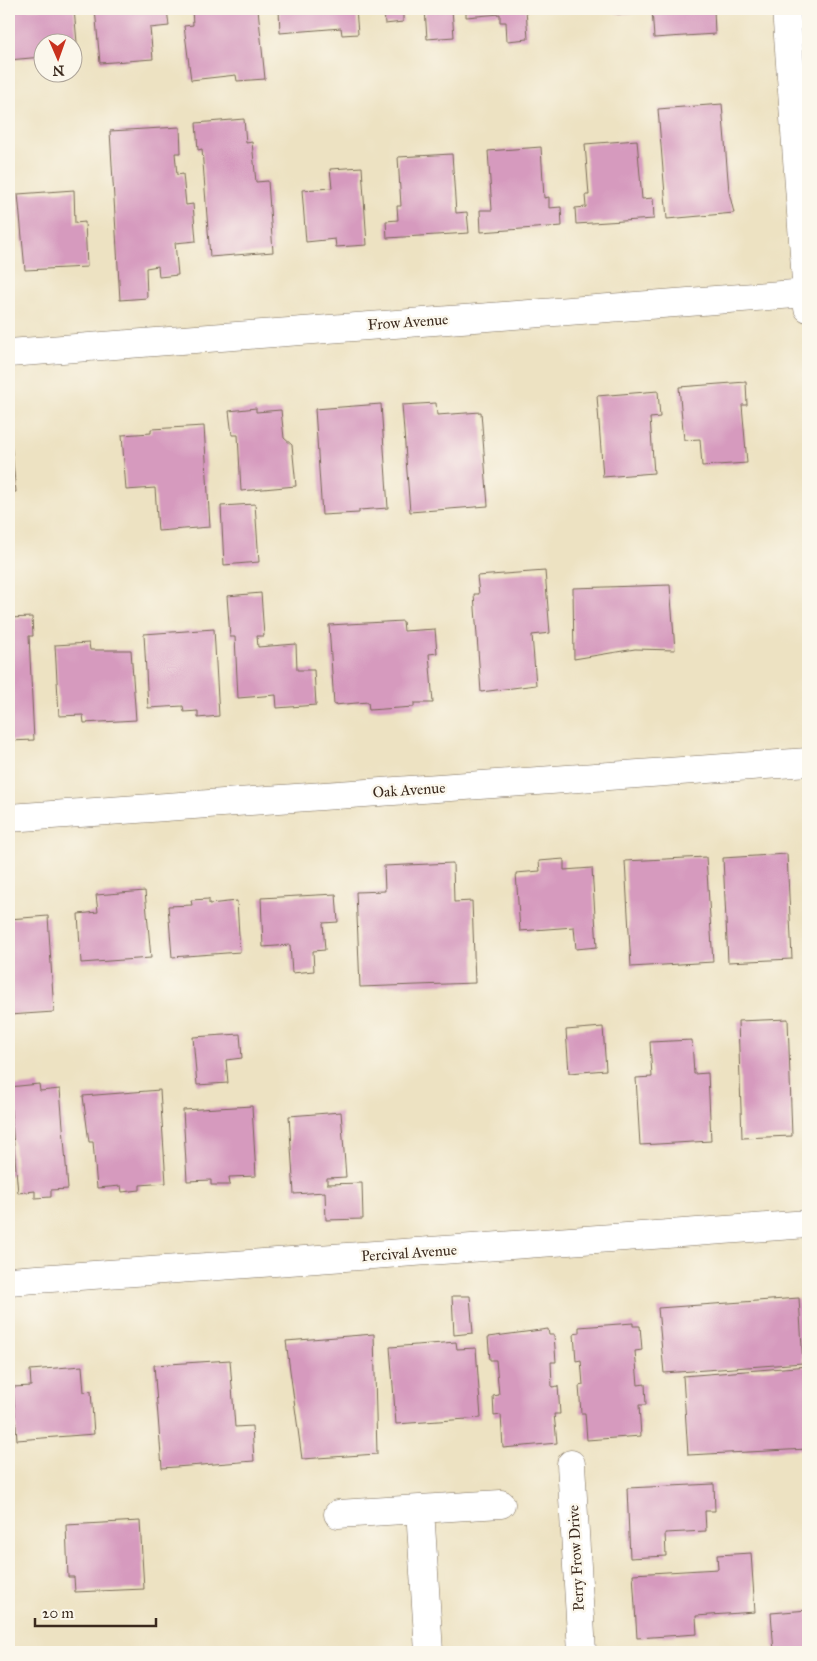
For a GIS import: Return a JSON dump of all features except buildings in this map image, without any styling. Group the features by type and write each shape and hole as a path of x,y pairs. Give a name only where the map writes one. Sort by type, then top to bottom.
{"street":[{"path":"786,9 808,298"},
{"name":"Frow Avenue","path":"9,353 808,298"},
{"name":"Oak Avenue","path":"9,818 808,762"},
{"name":"Percival Avenue","path":"9,1281 808,1224"},
{"name":"Perry Frow Drive","path":"571,1464 582,1652"},
{"path":"338,1514 501,1504"},
{"path":"420,1510 429,1652"}]}
